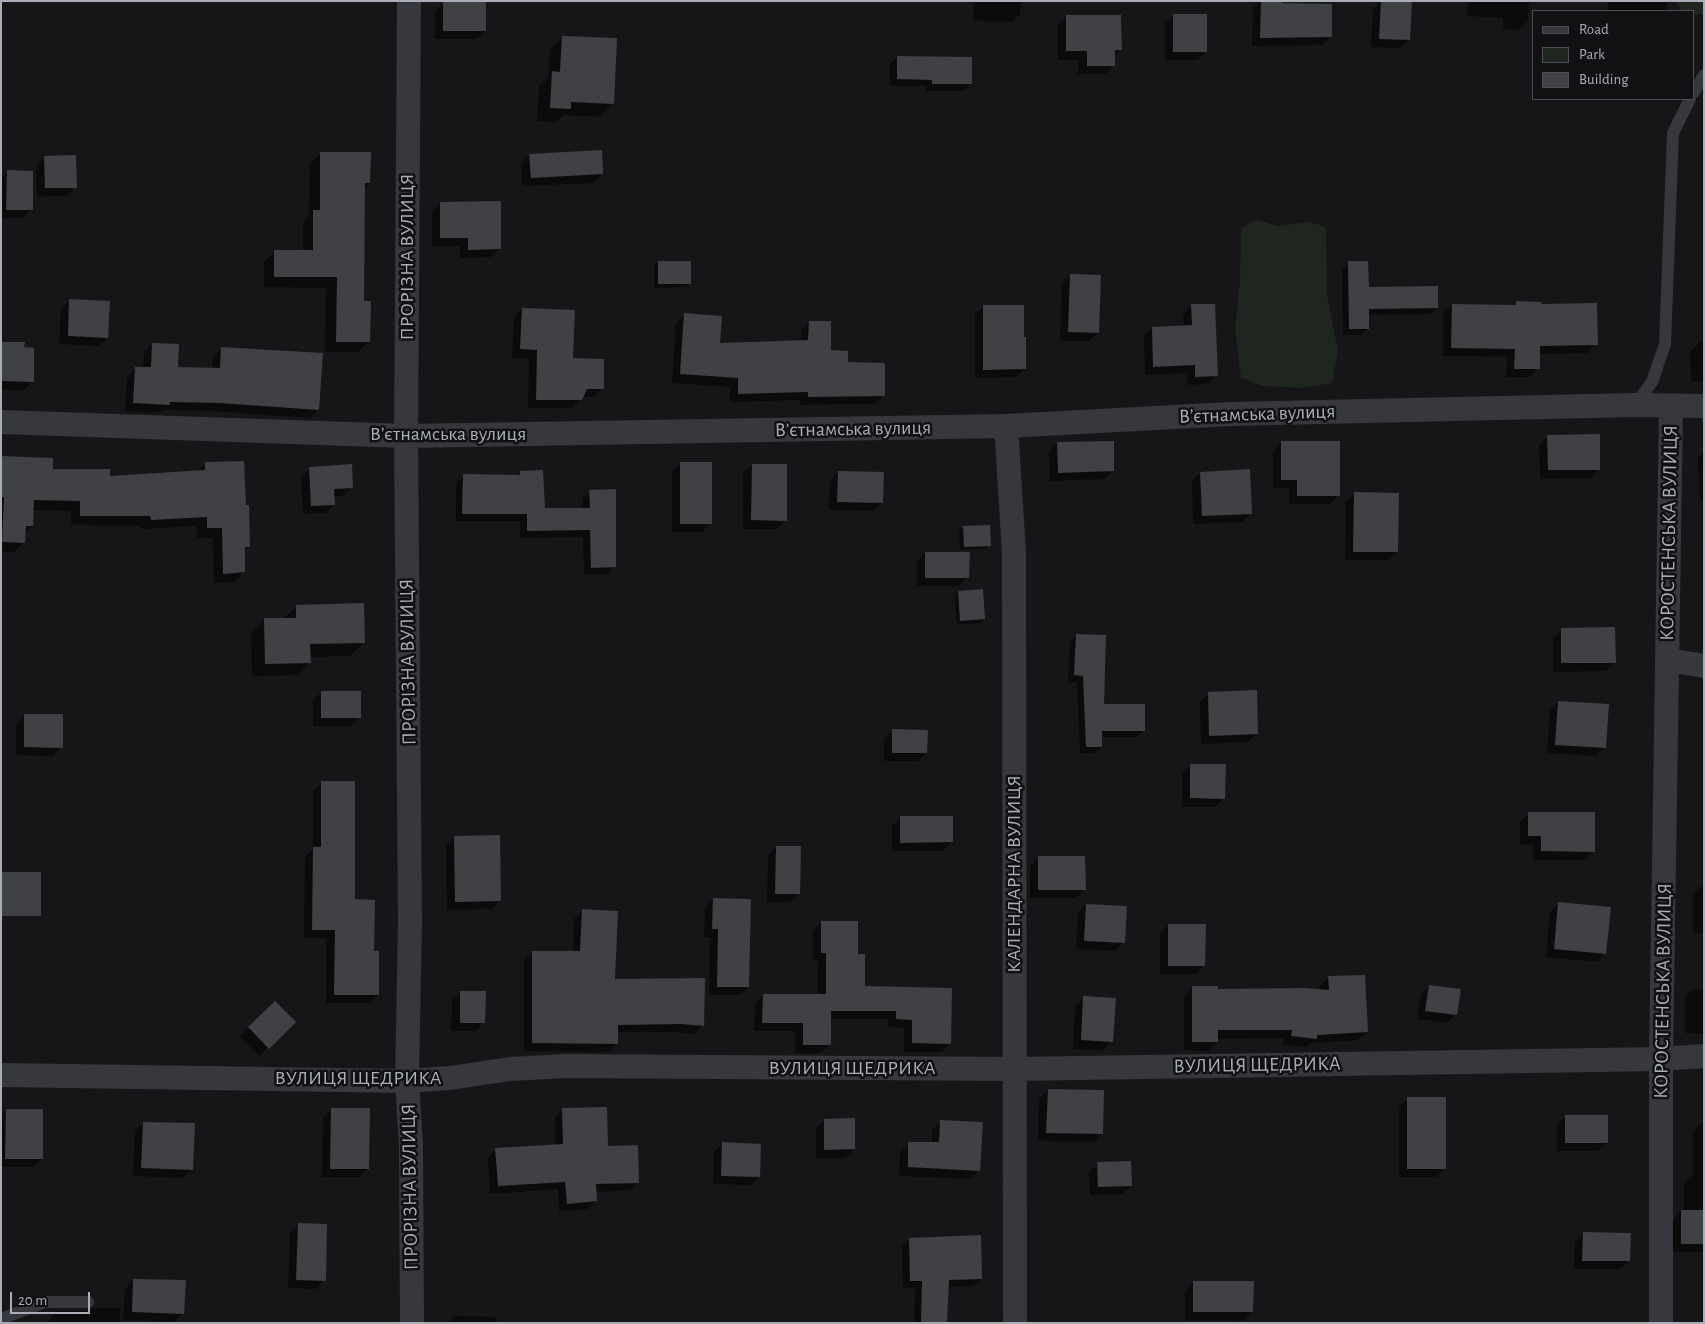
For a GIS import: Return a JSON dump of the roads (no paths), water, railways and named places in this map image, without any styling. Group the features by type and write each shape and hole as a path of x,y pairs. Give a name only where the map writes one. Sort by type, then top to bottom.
{"street":[{"name":"ПРОРІЗНА ВУЛИЦЯ","path":"409,1 406,436 410,921 407,1081 411,1145 412,1323"},
{"name":"Вʼєтнамська вулиця","path":"1,422 406,436 1006,426 1231,414 1635,405 1704,406"},
{"name":"КОРОСТЕНСЬКА ВУЛИЦЯ","path":"1661,1323 1662,1059 1671,406"},
{"name":"КАЛЕНДАРНА ВУЛИЦЯ","path":"1006,426 1014,554 1015,1323"},
{"name":"КОРОСТЕНСЬКА ВУЛИЦЯ","path":"1668,660 1704,666"},
{"name":"ВУЛИЦЯ ЩЕДРИКА","path":"1,1075 407,1081 450,1078 510,1069 566,1066 1014,1069 1662,1059 1704,1056"}],"lane":[{"path":"1695,90 1704,75"},
{"path":"1635,405 1652,382 1665,344 1673,133 1690,100"},
{"path":"1,1319 45,1302 88,1302"}]}
